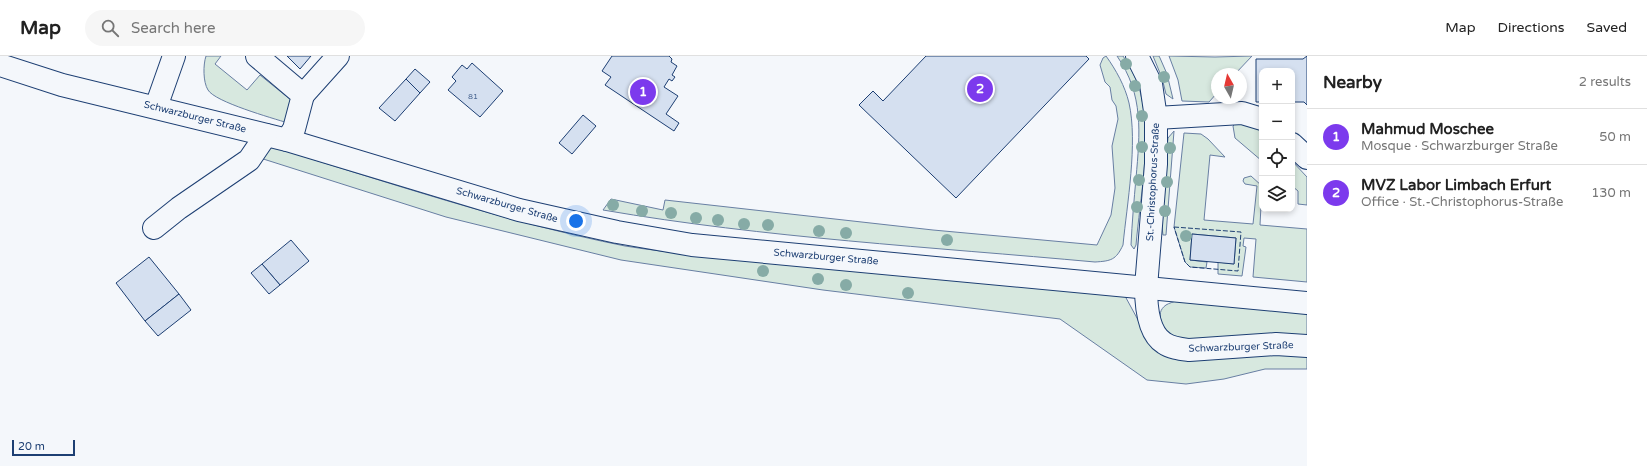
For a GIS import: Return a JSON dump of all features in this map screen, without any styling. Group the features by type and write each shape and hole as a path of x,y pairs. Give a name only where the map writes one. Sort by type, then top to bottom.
{"street":[{"path":"156,107 174,56"},
{"path":"257,56 303,95"},
{"path":"288,140 294,129 303,95 338,56"},
{"name":"St.-Christophorus-Straße","path":"1137,56 1151,84 1156,118 1156,164 1146,287"},
{"name":"Schwarzburger Straße","path":"0,64 62,85 288,140 519,210 617,232 692,245 1307,303"},
{"path":"1156,118 1242,113 1259,118"},
{"path":"154,228 179,208 249,160 266,135"},
{"path":"1295,147 1307,158"},
{"name":"Schwarzburger Straße","path":"1146,287 1146,303 1150,322 1155,333 1164,343 1176,348 1189,350 1276,344 1307,346"}],"shaded area":[{"path":"206,56 221,56 215,64 247,90 260,75 291,100 288,123 245,109 221,100 213,95 206,87 204,78"},
{"path":"1106,56 1120,78 1125,90 1129,103 1132,136 1131,174 1123,245 1118,254 1109,260 1095,262 787,235 664,220 603,210 611,199 663,210 665,200 933,230 1097,245 1111,215 1115,188 1112,146 1118,119 1116,106 1112,100 1110,87 1105,82 1100,65 1103,58"},
{"path":"1117,56 1123,56 1134,75 1140,90 1144,112 1144,169 1136,245 1134,249 1131,245 1139,145 1138,115 1132,85"},
{"path":"1153,56 1159,56 1160,58 1167,74 1173,99 1166,94 1162,78"},
{"path":"1169,56 1252,56 1241,68 1211,68 1211,100 1209,102 1182,101 1178,80"},
{"path":"1236,123 1251,123 1259,130 1259,158 1235,138 1233,126"},
{"path":"1174,131 1166,235 1163,235 1161,219 1168,138"},
{"path":"1184,133 1201,134 1208,139 1225,157 1210,155 1204,220 1253,224 1257,186 1245,184 1243,181 1244,178 1251,176 1259,183 1260,225 1307,229 1307,282 1253,277 1256,239 1244,238 1243,246 1246,247 1242,276 1218,274 1218,262 1234,264 1236,238 1192,234 1190,260 1207,262 1206,268 1190,267 1185,262 1174,227"},
{"path":"270,146 491,213 625,246 697,256 1125,296 1150,342 1307,351 1307,369 1265,369 1224,379 1186,384 1147,380 1060,319 823,290 621,260 446,217 257,157"},
{"path":"1295,164 1307,177 1307,205 1298,204 1298,191 1295,188"},
{"path":"1178,300 1307,313 1307,337 1196,344 1171,338 1161,322 1160,313 1166,305"}],"building":[{"path":"287,56 311,56 300,69"},
{"path":"612,56 669,56 672,59 671,62 677,66 672,75 675,77 672,81 669,79 664,87 678,96 666,114 679,123 674,131 605,85 611,77 602,71"},
{"path":"926,56 1086,56 1089,59 956,198 859,105 873,91 883,101"},
{"path":"1307,56 1307,105 1304,102 1295,102 1295,68 1259,68 1259,102 1256,102 1256,59 1303,59"},
{"path":"472,63 503,91 480,117 448,90 456,81 452,77 462,65 467,69"},
{"path":"415,69 430,82 420,93 406,79"},
{"path":"406,79 420,93 395,121 379,108"},
{"path":"583,115 596,126 572,154 559,143"},
{"path":"1192,234 1236,238 1234,264 1190,260"},
{"path":"291,240 309,261 280,285 262,264"},
{"path":"149,257 179,294 145,321 116,283"},
{"path":"262,264 280,285 269,294 251,273"},
{"path":"179,294 191,310 158,336 145,321"}],"fence":[{"path":"1174,227 1241,232 1238,271 1190,267 1185,262 1174,227"}],"place":[{"name":"MVZ Labor Limbach Erfurt","path":"980,89"},
{"name":"Mahmud Moschee","path":"643,92"}]}
